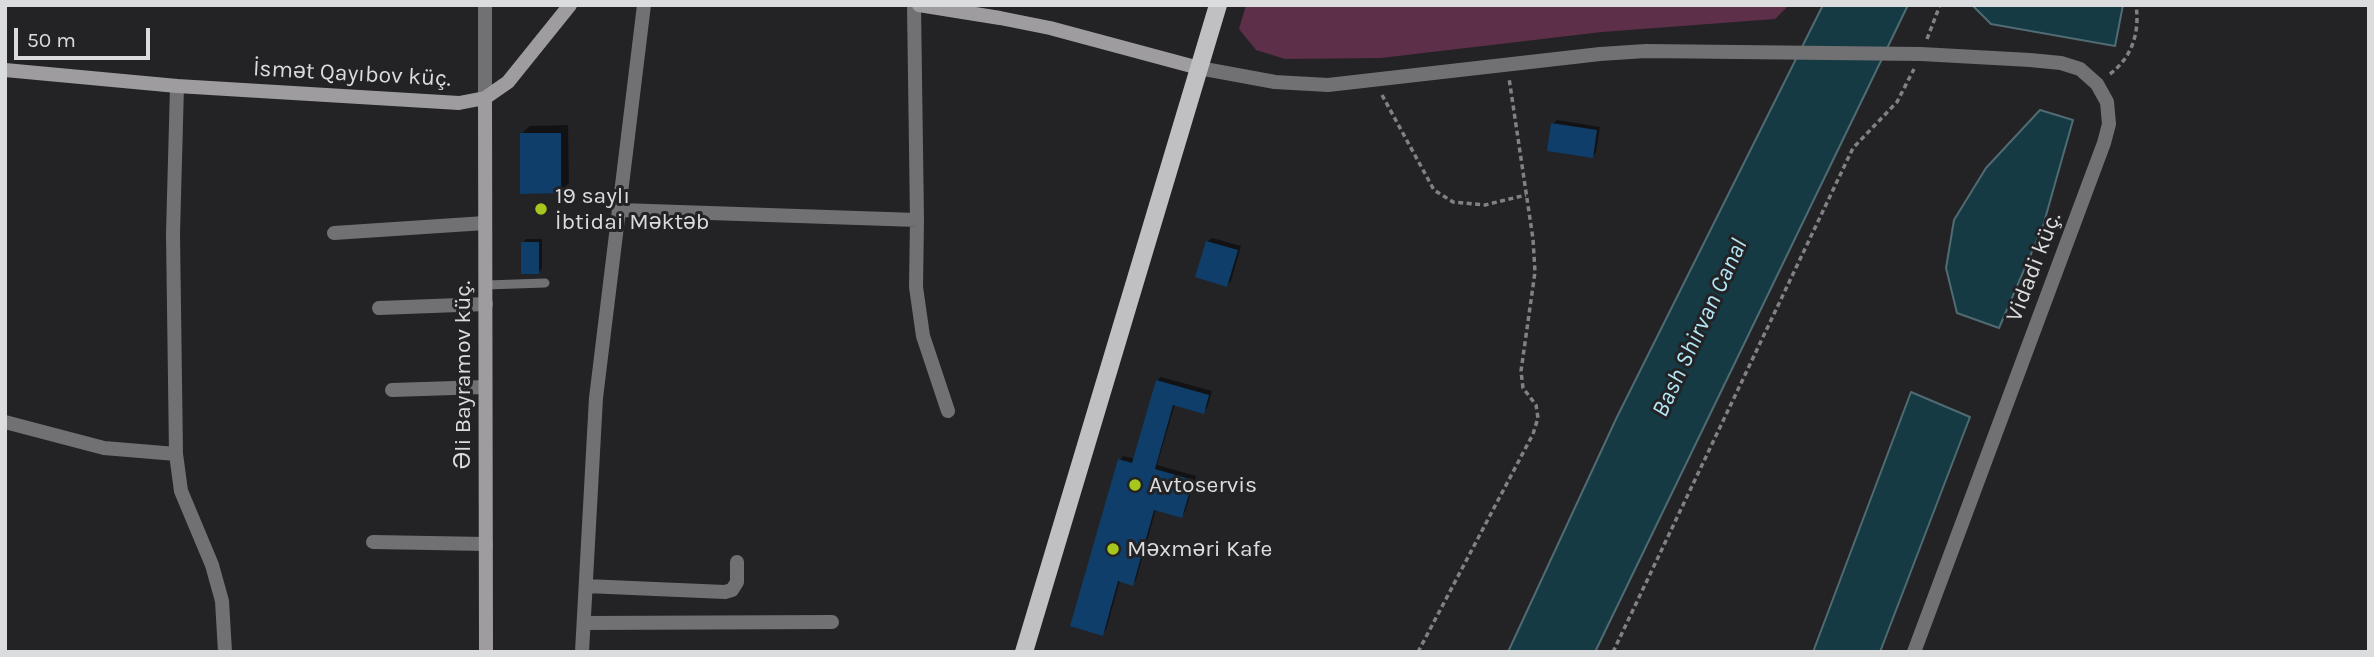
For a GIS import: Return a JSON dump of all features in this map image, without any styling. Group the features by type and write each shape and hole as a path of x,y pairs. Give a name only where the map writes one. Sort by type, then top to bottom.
{"main road":[{"path":"1024,652 1218,5"}],"street":[{"path":"485,5 485,98"},
{"path":"485,98 508,82 570,5"},
{"path":"582,652 596,397 644,5"},
{"path":"948,411 923,336 916,287 917,5 1050,28 1199,68 1275,82 1328,85 1646,51 1922,54 2062,63 2080,69 2097,84"},
{"name":"İsmət Qayıbov küç.","path":"5,70 177,86 424,102 459,103 485,98"},
{"name":"Vidadi küç.","path":"1914,652 2104,143 2109,124 2107,102 2097,84"},
{"path":"177,86 173,234 173,403 176,454 181,491 212,565 222,601 225,652"},
{"name":"Əli Bayramov küç.","path":"485,98 486,652"},
{"path":"620,210 918,220"},
{"path":"334,233 485,223"},
{"path":"379,308 486,304"},
{"path":"391,390 485,387"},
{"path":"5,422 104,448 176,454"},
{"path":"373,542 486,544"},
{"path":"586,586 724,592 732,590 737,583 737,562"},
{"path":"583,623 832,622"}],"lane":[{"path":"486,285 545,283"}],"path":[{"path":"1613,652 1853,148 1897,102 1922,54 1940,5"},
{"path":"2097,84 2122,64 2133,45 2138,19 2136,5"},
{"path":"1418,652 1533,434 1538,418 1536,405 1523,388 1521,372 1535,272 1533,239 1507,65"},
{"path":"1374,81 1434,190 1453,202 1485,205 1526,195"}],"shaded area":[{"path":"1246,5 1789,5 1775,19 1602,32 1381,58 1285,59 1256,50 1239,29"}],"water":[{"name":"Bash Shirvan Canal","path":"1823,5 1908,5 1595,652 1508,652 1616,419"},
{"path":"1972,5 2123,5 2115,46 1991,24"},
{"path":"2040,110 2073,120 2043,226 1999,328 1957,313 1946,268 1954,220 1986,168"},
{"path":"1911,392 1970,417 1880,652 1813,652"}],"building":[{"path":"1551,123 1597,130 1593,158 1547,151"},
{"path":"520,133 561,133 561,193 520,194"},
{"path":"1206,241 1238,250 1227,287 1195,277"},
{"path":"521,242 539,242 539,274 521,274"},
{"path":"1156,380 1209,395 1204,414 1173,405 1155,469 1193,480 1182,518 1154,510 1133,586 1118,581 1103,636 1070,626 1118,459 1132,463"}],"place":[{"name":"19 saylı İbtidai Məktəb","path":"541,209"},
{"name":"Avtoservis","path":"1135,485"},
{"name":"Məxməri Kafe","path":"1113,549"}]}
